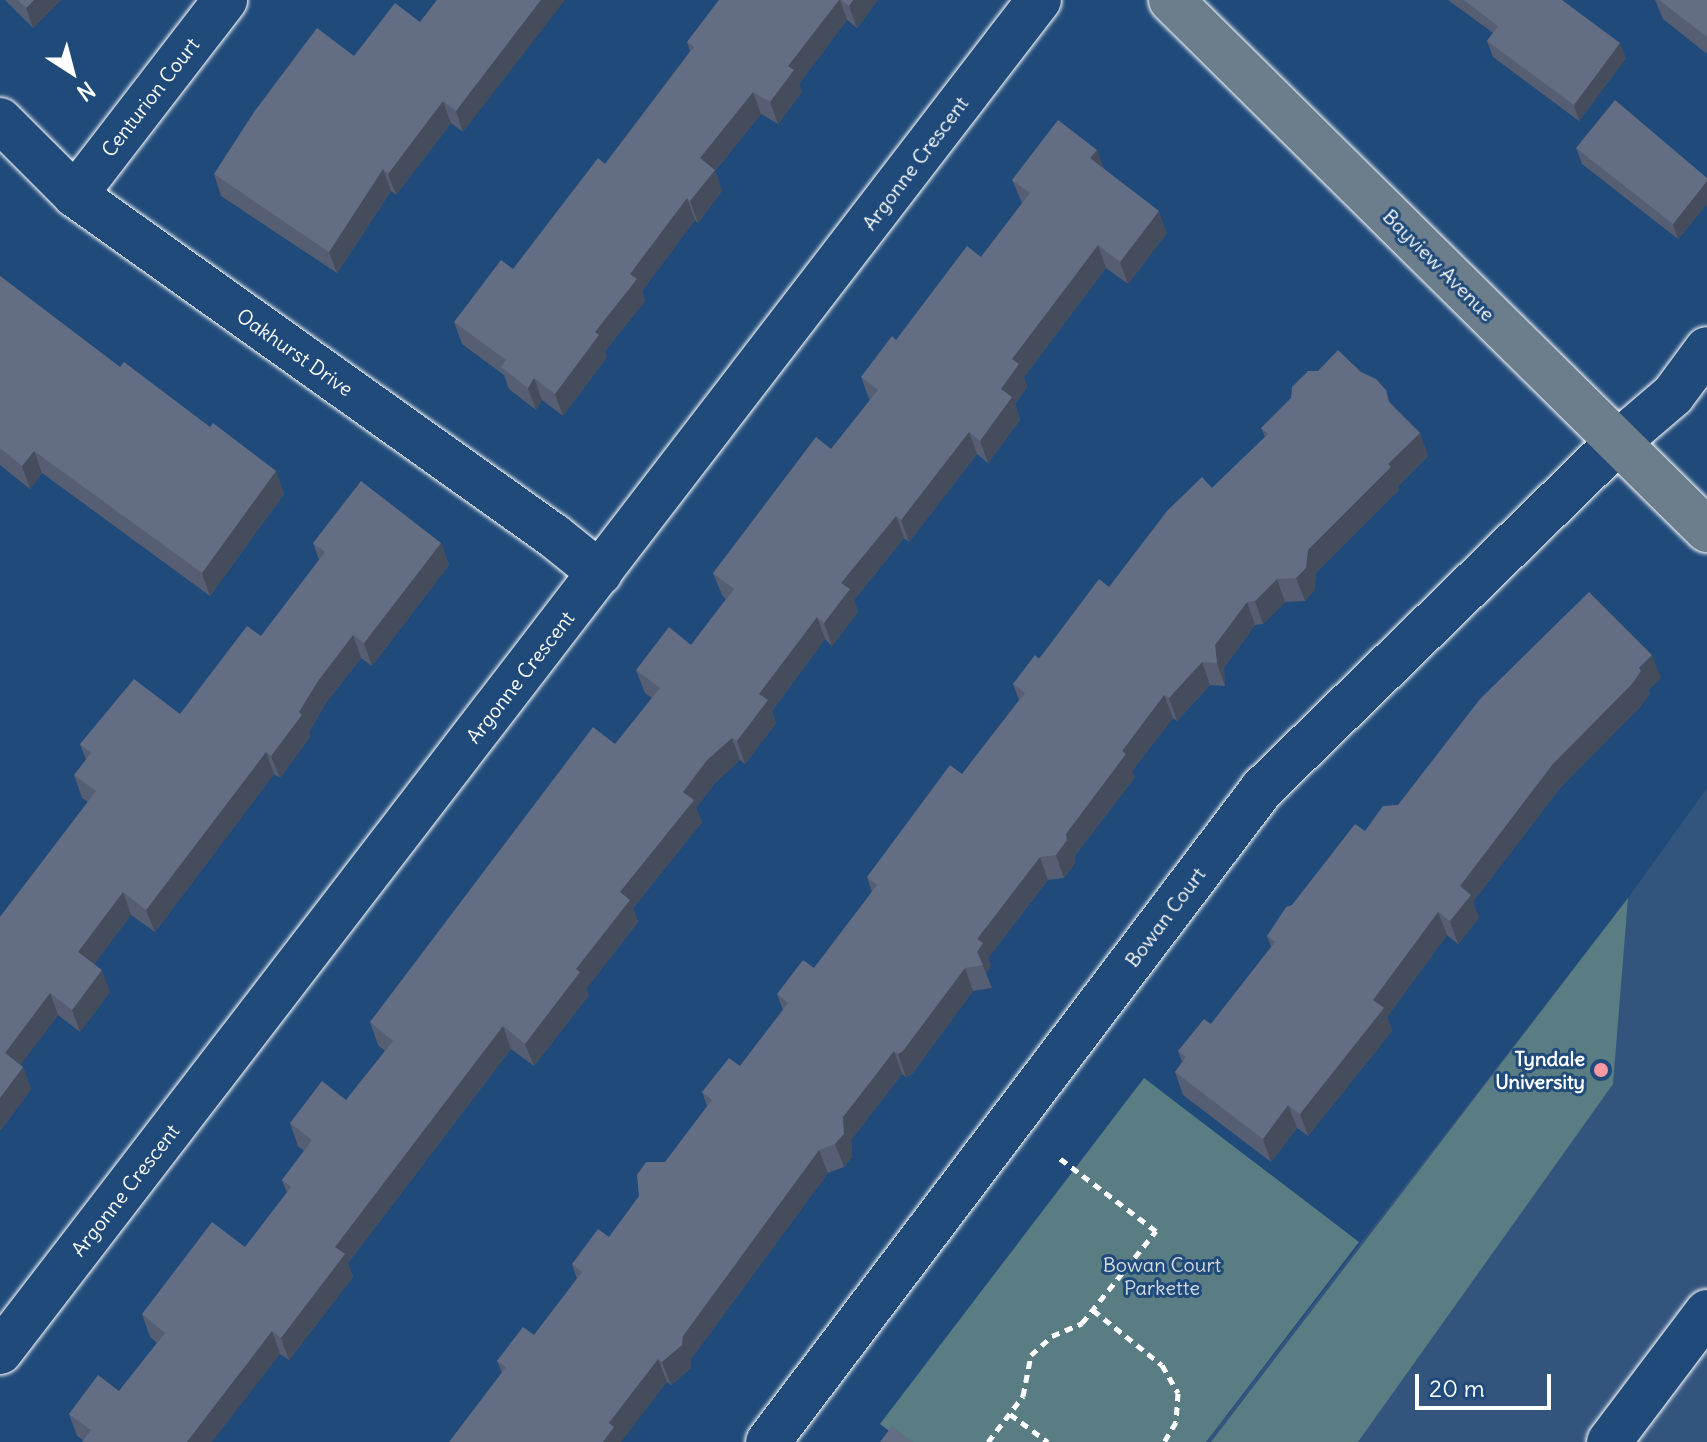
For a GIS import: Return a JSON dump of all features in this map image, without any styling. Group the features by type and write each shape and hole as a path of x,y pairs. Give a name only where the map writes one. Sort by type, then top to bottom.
{"main road":[{"name":"Bayview Avenue","path":"1171,0 1707,530"}],"street":[{"name":"Centurion Court","path":"75,195 225,0"},
{"name":"Argonne Crescent","path":"0,1352 1039,0"},
{"name":"Oakhurst Drive","path":"0,120 75,195 554,536 600,573"},
{"name":"Bowan Court","path":"768,1442 1262,789 1618,442 1673,395 1707,349"},
{"path":"1609,1442 1707,1312"}],"path":[{"path":"988,1442 1023,1396 1031,1355 1052,1336 1082,1323 1156,1231 1057,1156"},
{"path":"1093,1310 1162,1365 1178,1393 1176,1422 1164,1442"},
{"path":"1010,1414 1048,1442"}],"shaded area":[{"name":"Tyndale University","path":"1707,788 1707,1442 1206,1442 1628,898"}],"green space":[{"path":"1628,898 1613,1084 1358,1442 1211,1442"},
{"name":"Bowan Court Parkette","path":"1144,1078 1359,1242 1206,1442 904,1442 880,1424"}],"building":[{"path":"18,0 34,0 26,8"},
{"path":"437,0 541,0 456,111 443,101 388,174 383,169 329,252 214,174 254,112 317,28 354,56 395,3 420,22"},
{"path":"719,0 839,0 788,66 794,70 770,102 753,92 700,158 715,170 690,201 687,198 630,274 637,279 595,332 599,335 555,394 534,378 528,388 501,367 506,360 454,322 501,260 513,269 598,158 605,164 694,47 687,42"},
{"path":"1464,0 1562,0 1620,43 1574,105 1487,41 1498,26"},
{"path":"1659,0 1707,0 1707,37"},
{"path":"1615,100 1707,178 1673,224 1576,148"},
{"path":"1058,120 1097,150 1090,158 1159,211 1120,262 1098,245 1012,359 1019,364 1001,389 1012,397 980,441 969,432 901,520 896,516 841,583 850,589 824,623 817,617 759,694 768,700 737,741 732,738 707,760 683,792 694,800 620,892 630,900 576,969 580,972 525,1044 503,1026 335,1247 345,1254 281,1338 272,1331 187,1442 82,1442 91,1430 69,1414 98,1375 119,1391 165,1333 142,1314 212,1222 245,1247 291,1187 282,1180 312,1140 290,1123 322,1081 346,1100 393,1041 370,1022 593,727 615,744 660,688 636,670 669,627 691,645 734,589 713,573 816,437 831,449 878,390 861,377 892,336 896,340 967,246 981,257 1030,193 1012,180"},
{"path":"0,276 120,367 124,362 210,427 213,423 276,471 202,573 34,451 22,466 0,448"},
{"path":"1338,350 1361,372 1376,379 1386,390 1388,401 1420,433 1388,464 1391,467 1308,550 1306,568 1296,578 1277,579 1255,601 1247,602 1215,645 1217,663 1202,662 1169,698 1164,695 1122,751 1126,754 1066,834 1067,840 1056,855 1040,857 977,939 983,943 977,952 983,965 965,968 903,1051 898,1054 894,1051 843,1117 844,1134 835,1144 819,1150 683,1336 682,1345 662,1362 658,1359 609,1423 614,1427 603,1442 449,1442 506,1367 497,1361 523,1327 534,1335 582,1272 572,1264 598,1229 609,1237 639,1196 637,1175 646,1162 665,1162 712,1100 702,1092 729,1058 740,1066 788,1003 777,994 803,960 814,968 877,885 867,877 950,765 962,774 1025,693 1013,684 1035,655 1039,659 1099,579 1109,587 1167,511 1202,477 1212,488 1268,434 1261,428 1291,398 1292,387 1308,371 1318,371"},
{"path":"361,481 441,543 364,643 353,635 318,681 299,712 302,715 271,756 266,752 146,910 123,892 78,952 102,970 72,1010 50,993 5,1053 23,1067 0,1098 0,917 96,791 74,775 91,753 80,744 134,679 180,714 247,626 261,636 325,552 313,543"},
{"path":"1589,592 1652,655 1639,668 1641,671 1632,684 1552,765 1460,886 1471,895 1450,921 1438,912 1373,1000 1384,1008 1300,1114 1288,1105 1263,1139 1175,1072 1186,1057 1178,1051 1204,1019 1211,1024 1275,942 1267,936 1286,907 1292,905 1355,824 1365,831 1383,806 1398,805 1480,699"},
{"path":"892,1426 913,1442 880,1442"}],"place":[{"name":"Tyndale University","path":"1601,1070"}]}
